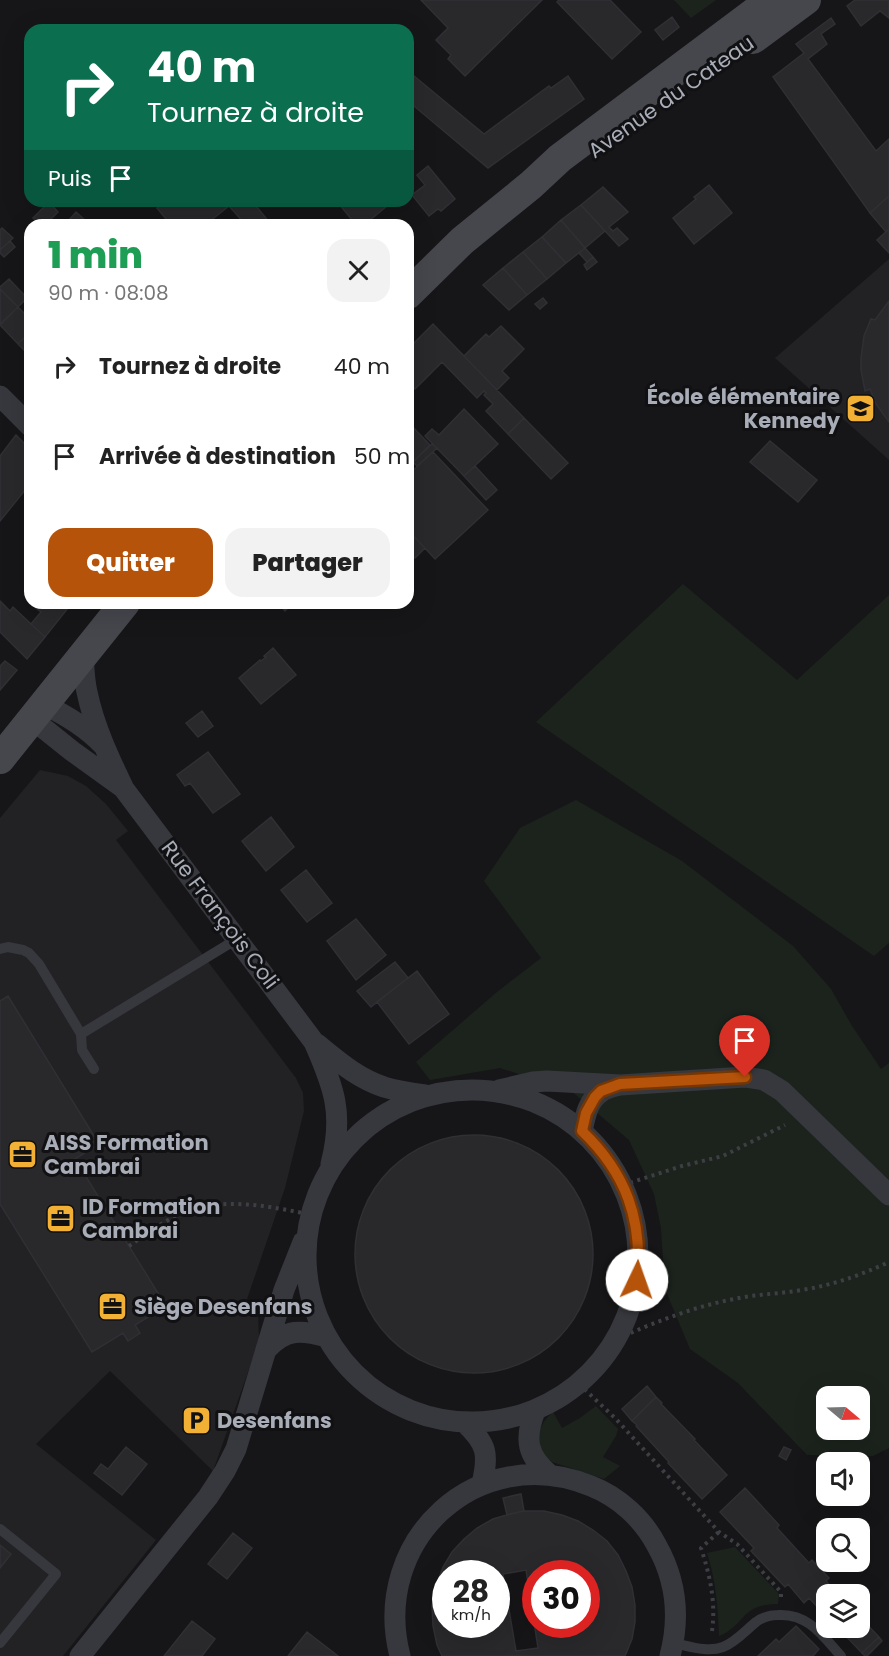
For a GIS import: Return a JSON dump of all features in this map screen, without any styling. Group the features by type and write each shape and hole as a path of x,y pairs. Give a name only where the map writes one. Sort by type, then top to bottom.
{"main road":[{"name":"Avenue du Cateau","path":"414,288 462,241 575,146 771,0"},
{"name":"Avenue du Cateau","path":"531,185 609,144 806,0"},
{"path":"0,759 120,609"}],"street":[{"path":"0,396 24,420"},
{"name":"Rue François Coli","path":"83,654 90,706 105,748 124,789 314,1042 327,1072 336,1103 337,1132 330,1171"},
{"name":"Rue François Coli","path":"38,711 71,718 105,748"},
{"name":"Rue François Coli","path":"38,711 72,751 124,789"},
{"name":"Rue François Coli","path":"314,1042 345,1067 368,1081 384,1087 428,1095"},
{"path":"494,1091 547,1081 620,1084 754,1077 782,1091 889,1196"},
{"path":"582,1131 586,1113 595,1097 601,1091 620,1084"},
{"path":"80,1656 222,1477 236,1449 272,1326 310,1222 316,1199 330,1171 349,1145 372,1124 399,1107 428,1095 461,1090 494,1091 526,1098 563,1116 582,1131 606,1156 623,1185 634,1216 639,1248 635,1288 629,1312 617,1339 600,1363 579,1384 558,1399 535,1411 508,1419 479,1423 435,1419 405,1409 385,1398 355,1374 327,1337 309,1286 306,1262 310,1222"},
{"path":"267,1349 274,1341 288,1333 307,1332 327,1337"},
{"path":"535,1411 528,1431 528,1441 531,1452 540,1467 550,1475"},
{"path":"465,1422 479,1437 485,1449 486,1463 482,1484"},
{"path":"400,1656 396,1639 394,1607 400,1575 421,1533 442,1510 468,1491 482,1484 523,1475 550,1475 581,1482 609,1495 633,1514 653,1538 667,1566 676,1612 671,1649"}],"lane":[{"path":"81,1034 237,939"},
{"path":"0,949 16,948 29,953 34,958 81,1034 82,1050 94,1069"},
{"path":"0,1528 56,1574 0,1643"},
{"path":"671,1649 709,1650 725,1646 759,1620 767,1616 780,1615 802,1618 812,1625 841,1656"}],"path":[{"path":"623,1185 682,1166 723,1156 808,1115"},
{"path":"129,1246 165,1222 196,1208 250,1204 272,1207 310,1222"},
{"path":"617,1339 657,1321 701,1306 736,1298 836,1283 889,1262"},
{"path":"579,1384 615,1418 719,1532 737,1544 781,1592 780,1615"},
{"path":"709,1650 713,1627 711,1579 701,1548 719,1532"}],"shaded area":[{"path":"674,0 716,0 691,18"},
{"name":"École élémentaire Kennedy","path":"889,259 889,460 775,358"},
{"path":"683,584 797,680 889,595 889,943 874,956 536,722"},
{"path":"40,770 68,776 86,786 106,804 128,831 116,840 296,1078 303,1093 304,1111 285,1188 245,1305 258,1309 259,1341 213,1471 110,1371 36,1444 156,1540 63,1656 0,1656 0,818"},
{"path":"576,800 682,861 793,946 831,989 852,1026 881,1069 889,1063 889,1448 873,1456 870,1456 870,1452 816,1452 816,1455 807,1455 738,1383 690,1349 665,1289 661,1228 654,1194 629,1140 570,1090 500,1068 430,1080 416,1062 497,992 541,958 484,881 520,828"},
{"path":"596,1406 618,1429 603,1457 620,1466 604,1479 552,1462 541,1450 539,1443 540,1430 553,1412 562,1428"},
{"path":"735,1547 779,1594 778,1604 757,1607 719,1636 716,1594 707,1553"}],"building":[{"path":"421,0 542,0 465,76 448,59 451,55 436,40 448,28"},
{"path":"559,0 610,0 641,32 612,59 557,2"},
{"path":"855,0 889,0 889,18 880,11 861,26 847,6"},
{"path":"672,17 679,27 663,40 655,30"},
{"path":"831,18 835,24 821,34 827,44 808,59 876,151 889,139 889,196 870,213 773,77 804,53 796,44"},
{"path":"414,76 484,134 549,86 551,88 568,76 584,99 488,168 414,106"},
{"path":"428,166 455,199 441,211 438,209 429,216 414,197 414,193 425,185 417,175"},
{"path":"709,185 732,213 694,244 673,218"},
{"path":"603,187 628,212 609,227 613,231 617,228 628,239 619,246 581,205"},
{"path":"889,196 889,229 886,232 870,213"},
{"path":"581,205 605,231 585,248 561,220"},
{"path":"44,207 54,207 58,212 51,219 33,218"},
{"path":"228,207 213,219 166,219 157,208"},
{"path":"230,207 257,207 267,219 241,219"},
{"path":"342,207 386,207 371,219 351,219"},
{"path":"76,212 84,219 70,219"},
{"path":"561,220 585,248 566,263 542,237"},
{"path":"2,228 13,238 0,250 0,230"},
{"path":"889,229 889,253 877,240"},
{"path":"542,237 566,263 547,279 523,252"},
{"path":"10,241 15,247 4,257 0,250"},
{"path":"585,248 593,257 587,262 579,253"},
{"path":"523,252 547,279 527,295 503,268"},
{"path":"593,257 597,262 587,270 584,265"},
{"path":"503,268 527,295 509,310 483,285"},
{"path":"9,279 24,295 24,301 18,307 0,287"},
{"path":"0,289 18,307 0,324"},
{"path":"543,298 547,303 540,309 535,304"},
{"path":"889,301 889,422 876,404 870,389 865,391 861,358 864,336 871,319 875,320"},
{"path":"18,307 24,313 24,338 18,344 0,325"},
{"path":"433,324 524,418 508,434 486,411 493,404 484,395 486,393 484,391 477,398 442,362 415,389 414,343"},
{"path":"501,326 524,349 502,371 509,378 497,390 464,356 486,334 489,337"},
{"path":"24,338 24,350 18,344"},
{"path":"464,409 498,444 464,476 425,436 432,429 439,435"},
{"path":"524,418 568,463 551,479 508,434"},
{"path":"414,428 430,445 414,461"},
{"path":"16,435 24,443 24,491 0,521 0,456"},
{"path":"770,441 817,480 798,502 750,462"},
{"path":"432,444 437,448 417,466 414,461"},
{"path":"433,452 488,510 435,559 414,536 414,469"},
{"path":"475,466 497,490 486,500 464,476"},
{"path":"414,536 425,548 414,557"},
{"path":"0,601 10,611 13,607 45,637 27,659 0,632"},
{"path":"37,609 67,609 45,637 31,624 41,612"},
{"path":"273,648 296,675 261,704 239,678 266,657 264,656"},
{"path":"5,661 17,670 0,690 0,666"},
{"path":"202,711 213,726 198,737 186,723"},
{"path":"208,752 240,794 213,813 190,783 185,786 177,775"},
{"path":"271,817 294,847 266,871 242,841"},
{"path":"306,870 332,903 307,922 281,890"},
{"path":"356,919 386,955 356,980 327,941"},
{"path":"395,962 408,978 371,1007 357,991"},
{"path":"417,971 449,1014 409,1044 377,1002"},
{"path":"8,996 99,1144 75,1159 166,1306 135,1325 140,1333 128,1341 123,1333 92,1352 0,1204 0,1001"},
{"path":"474,1135 497,1137 520,1144 540,1155 558,1170 573,1188 584,1208 591,1231 593,1254 591,1277 584,1300 573,1320 558,1338 540,1353 520,1364 497,1371 474,1373 451,1371 428,1364 408,1353 390,1338 375,1320 364,1300 357,1277 355,1254 357,1231 364,1208 375,1188 390,1170 408,1155 428,1144 451,1137"},
{"path":"647,1386 656,1397 632,1421 622,1409"},
{"path":"656,1397 727,1475 702,1499 632,1421"},
{"path":"126,1447 147,1464 122,1495 94,1473 101,1464 108,1469"},
{"path":"784,1447 791,1450 786,1460 779,1456"},
{"path":"745,1488 779,1525 777,1528 809,1563 812,1560 816,1564 816,1572 823,1572 829,1578 826,1581 829,1584 816,1584 816,1605 809,1598 804,1603 788,1584 785,1587 751,1551 754,1548 720,1512"},
{"path":"521,1494 524,1511 507,1515 503,1498"},
{"path":"524,1511 544,1511 578,1521 607,1541 618,1555 626,1571 635,1605 632,1639 625,1656 442,1656 436,1638 510,1638 510,1615 516,1651 538,1648 536,1638 600,1638 600,1560 522,1560 522,1571 510,1573 510,1560 447,1560 464,1539 493,1519"},
{"path":"233,1533 252,1548 227,1579 208,1564"},
{"path":"0,1545 11,1554 0,1568"},
{"path":"192,1621 215,1639 202,1656 164,1656"},
{"path":"796,1626 819,1649 813,1656 758,1656 776,1639 779,1642"},
{"path":"870,1628 879,1637 862,1653 848,1638 870,1638"},
{"path":"307,1632 338,1656 288,1656"},
{"path":"879,1637 882,1641 865,1656 862,1653"}],"place":[{"name":"École élémentaire Kennedy","path":"861,409"},
{"name":"AISS Formation Cambrai","path":"23,1155"},
{"name":"ID Formation Cambrai","path":"61,1219"},
{"name":"Siège Desenfans","path":"113,1307"},
{"name":"Desenfans","path":"196,1421"}],"route":[{"path":"637,1280 639,1248 629,1200 610,1162 582,1131 590,1104 601,1091 620,1084 745,1077"}]}
